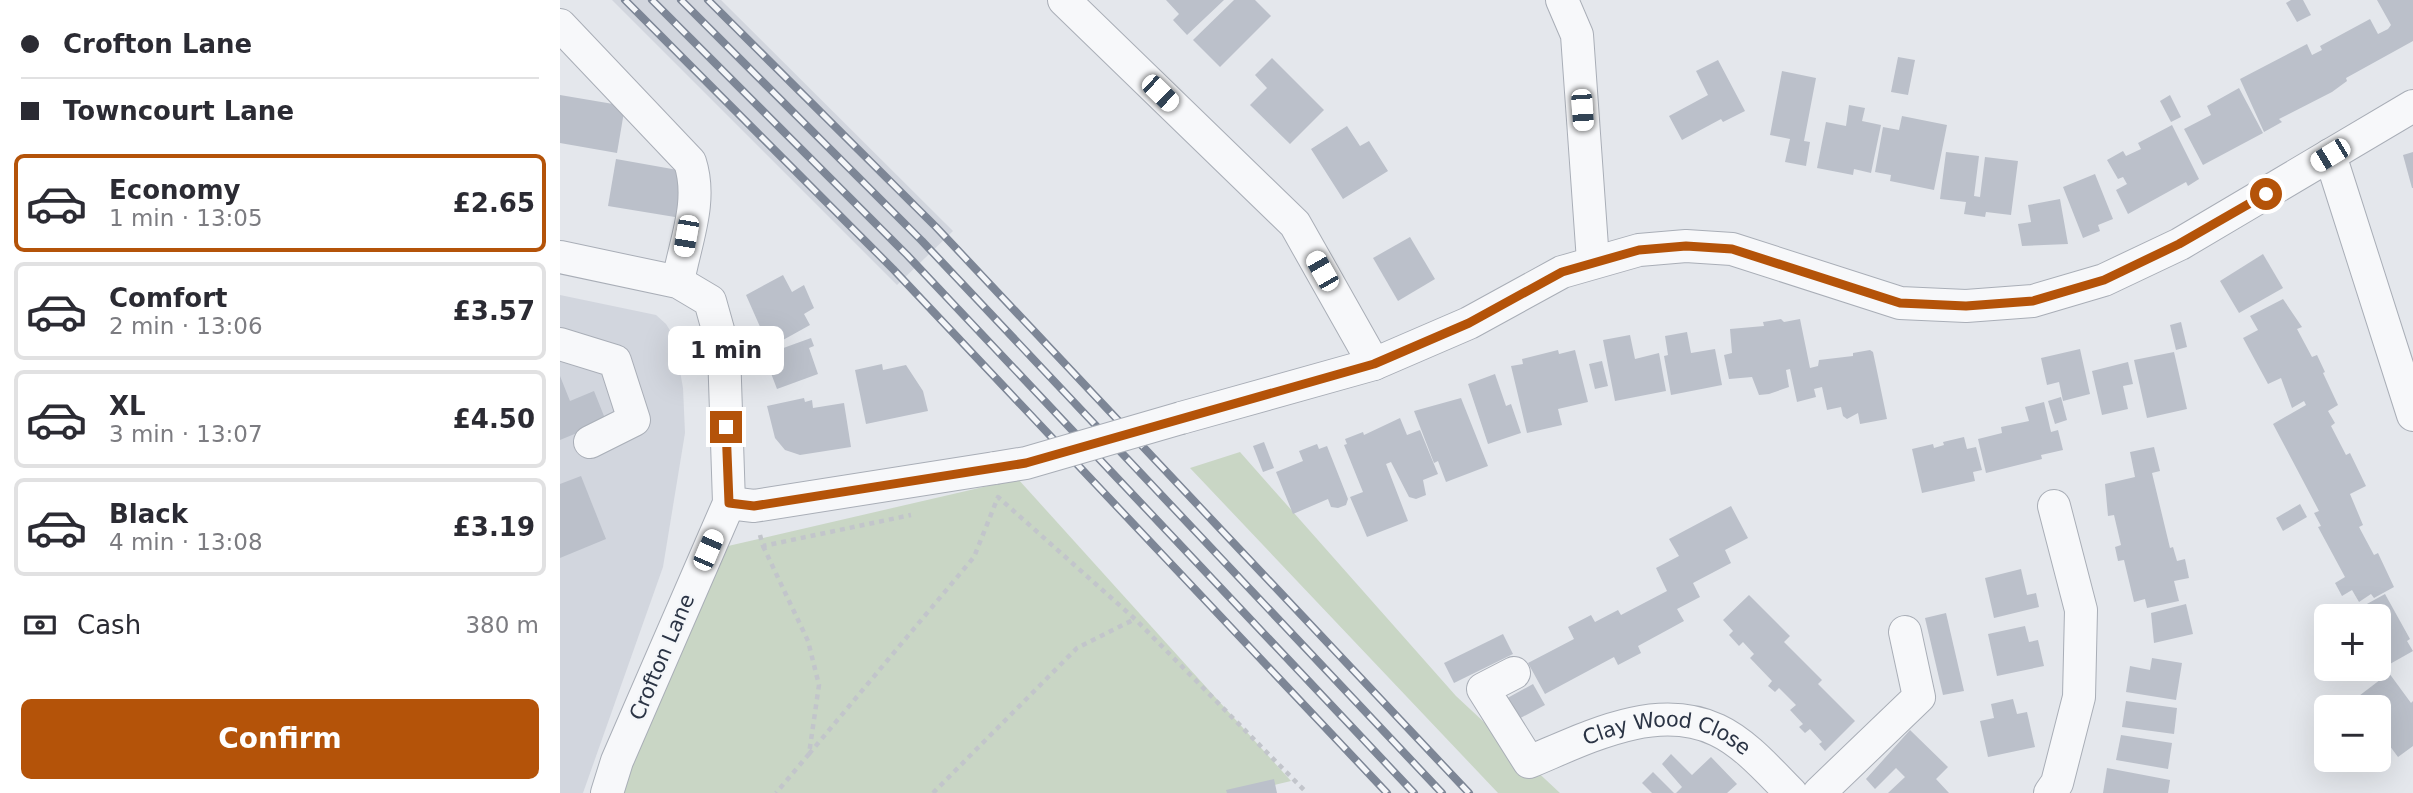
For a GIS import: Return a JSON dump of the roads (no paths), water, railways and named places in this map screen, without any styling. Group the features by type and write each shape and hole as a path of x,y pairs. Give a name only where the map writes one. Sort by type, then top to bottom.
{"street":[{"path":"1063,0 1295,224 1374,364"},
{"path":"1562,0 1577,35 1593,261"},
{"path":"560,25 690,162 694,176 695,205 678,282"},
{"path":"560,257 678,282 710,301 724,351 729,503 754,506 1026,463 1374,364 1469,323 1562,272 1593,261 1650,248 1686,246 1732,249 1900,303 1966,306 2033,301 2104,280 2179,244 2413,106"},
{"path":"2330,155 2413,415"},
{"path":"560,344 615,361 634,421 590,442"},
{"name":"Crofton Lane","path":"607,793 617,761 729,503"},
{"path":"2050,793 2057,783 2079,698 2081,610 2054,506"},
{"path":"1819,793 1919,697 1905,632"},
{"name":"Clay Wood Close","path":"1514,673 1483,690 1529,762 1617,726 1674,720 1716,730 1753,756 1791,793"}],"railway":[{"path":"625,0 893,269 1387,793"},
{"path":"652,0 907,255 1414,793"},
{"path":"681,0 922,241 1442,793"},
{"path":"708,0 936,227 1469,793"}]}
